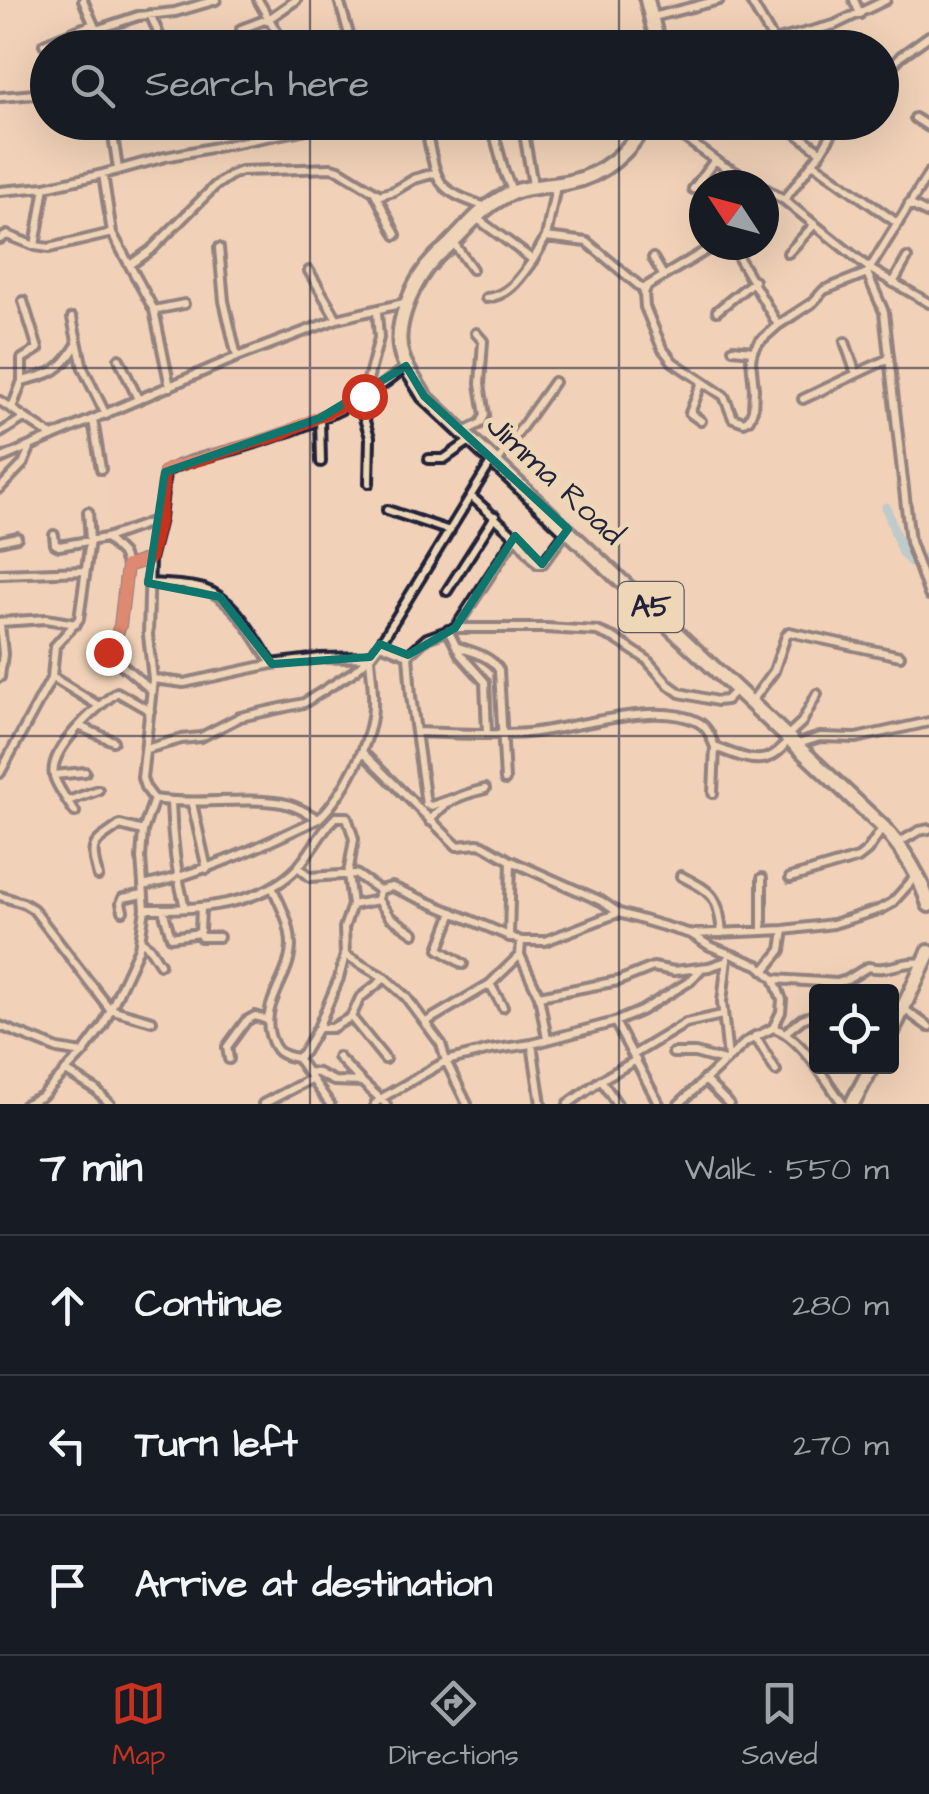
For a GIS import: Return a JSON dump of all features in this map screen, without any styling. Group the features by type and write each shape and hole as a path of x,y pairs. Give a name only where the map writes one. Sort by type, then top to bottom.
{"highway":[{"path":"647,0 655,30"},
{"path":"406,366 400,346 407,302 432,260 474,216 513,193 581,179 613,162 634,140"},
{"name":"Jimma Road","path":"406,366 424,396 883,827 917,874 929,905"},
{"path":"899,1019 928,956"},
{"path":"852,1104 868,1074"}],"street":[{"path":"83,0 95,30"},
{"path":"171,0 175,12"},
{"path":"85,30 216,0"},
{"path":"258,0 276,30"},
{"path":"241,29 270,18 296,0"},
{"path":"339,0 347,30"},
{"path":"652,18 719,0"},
{"path":"750,0 767,30"},
{"path":"854,0 860,14"},
{"path":"816,30 886,0"},
{"path":"150,14 157,30"},
{"path":"899,58 929,36"},
{"path":"0,97 30,95"},
{"path":"915,118 929,128"},
{"path":"113,140 118,170"},
{"path":"0,192 45,187 166,156 249,140"},
{"path":"428,140 441,184 460,198 488,208"},
{"path":"495,140 513,193"},
{"path":"525,140 533,188"},
{"path":"688,140 733,170"},
{"path":"804,140 821,152"},
{"path":"784,200 828,140"},
{"path":"707,170 715,160"},
{"path":"813,162 897,223"},
{"path":"130,266 215,186 242,171 331,168 385,195 414,179 435,174"},
{"path":"546,237 587,242 644,290 648,319 673,362 724,396 735,420 748,421 753,410 753,351 778,324 812,304 824,290 869,271 929,173"},
{"path":"103,174 112,233 154,310 170,387"},
{"path":"486,298 508,290 533,260 546,237 556,184"},
{"path":"35,246 45,187"},
{"path":"376,193 396,235"},
{"path":"779,197 869,271 929,303"},
{"path":"908,204 929,214"},
{"path":"474,216 533,260"},
{"path":"788,253 814,225"},
{"path":"0,239 4,234 35,246 58,247 112,233"},
{"path":"453,242 472,270"},
{"path":"219,248 224,301 237,357"},
{"path":"653,258 663,275"},
{"path":"892,283 907,258"},
{"path":"644,290 689,260"},
{"path":"740,260 778,324"},
{"path":"310,271 338,320"},
{"path":"869,271 884,312 910,542 929,595"},
{"path":"717,311 754,282"},
{"path":"12,408 22,381 22,359 38,349 23,300"},
{"path":"0,459 237,357 338,320 407,302"},
{"path":"154,310 184,304"},
{"path":"369,483 370,438 361,398 379,338 376,312"},
{"path":"72,318 84,368 106,415"},
{"path":"429,459 444,459 485,416 480,384 483,340 476,333"},
{"path":"846,342 856,374"},
{"path":"22,381 61,368 77,345"},
{"path":"733,349 753,351"},
{"path":"803,399 888,359"},
{"path":"119,360 138,399"},
{"path":"319,819 284,803 171,802 154,799 145,788 142,778 152,679 148,583 164,475 166,470 277,436 320,418 389,382 406,366"},
{"path":"145,750 201,736 240,717 304,703 370,657 494,462 554,382"},
{"path":"701,421 690,413 702,382"},
{"path":"0,401 53,437"},
{"path":"0,433 24,418"},
{"path":"320,418 321,462"},
{"path":"93,420 101,469"},
{"path":"0,488 23,464 30,448"},
{"path":"472,497 515,536 536,563 542,564 568,529"},
{"path":"387,510 450,530"},
{"path":"0,773 52,677 54,646 80,619 90,540 88,512"},
{"path":"447,591 495,516"},
{"path":"54,535 57,546 106,538 160,519"},
{"path":"487,733 487,687 462,658 451,639 452,629 515,536"},
{"path":"0,541 17,537"},
{"path":"106,538 122,554 127,566 120,626 109,654 151,690"},
{"path":"127,566 150,559"},
{"path":"0,574 84,571"},
{"path":"148,583 192,586 220,596 230,604 272,664"},
{"path":"0,677 0,623 46,619 77,624"},
{"path":"408,655 427,638 452,629 597,631 646,659 680,694 717,701 726,700 738,689"},
{"path":"752,702 774,670 789,632 900,656"},
{"path":"380,644 408,655"},
{"path":"458,647 489,659 499,670 505,780"},
{"path":"408,655 426,804 431,806 485,790"},
{"path":"152,679 184,683 272,664 370,657"},
{"path":"123,911 123,898 207,869 319,819 332,806 362,752 371,724 370,657"},
{"path":"52,677 99,706"},
{"path":"75,812 54,776 65,742 118,692 150,711"},
{"path":"715,747 747,758 772,758 791,740 817,694"},
{"path":"418,732 503,735 549,731 624,715 667,716 698,722 715,747 712,793"},
{"path":"791,740 856,738 929,722"},
{"path":"80,726 114,741"},
{"path":"362,752 456,846 477,844 620,913 691,934 728,957 758,965 774,979 782,1006 773,1028"},
{"path":"54,776 85,772"},
{"path":"68,802 98,790"},
{"path":"26,1104 42,1096 103,1026 141,941 144,909 140,858 143,830 154,799"},
{"path":"430,821 451,799"},
{"path":"171,802 172,840 185,908"},
{"path":"192,803 207,869"},
{"path":"144,909 200,907 272,887 298,867 330,822 346,817 354,839 348,874 352,905 344,928 345,954 318,1028 297,1058"},
{"path":"98,876 94,845 120,825 143,830"},
{"path":"790,878 858,858 883,827"},
{"path":"897,843 929,829"},
{"path":"509,937 511,861"},
{"path":"298,867 310,877 360,876 379,890"},
{"path":"691,934 833,924 880,909 897,899 917,874"},
{"path":"681,876 714,897 720,908 722,933"},
{"path":"762,878 762,930"},
{"path":"379,890 392,886 521,941 545,941 620,913"},
{"path":"272,887 290,927 291,942 288,966 267,1020 275,1049 279,1054 297,1058 330,1104"},
{"path":"379,890 378,900 390,917 414,932"},
{"path":"0,896 33,909 110,1009 152,1022"},
{"path":"352,905 378,900"},
{"path":"200,907 201,937 218,937"},
{"path":"163,910 171,937 200,933"},
{"path":"453,912 439,949 463,964"},
{"path":"764,970 781,950 784,930"},
{"path":"141,941 150,947 160,964"},
{"path":"521,941 520,956 539,996 547,1039"},
{"path":"345,954 385,978 406,997 441,1044 468,1104"},
{"path":"426,1022 490,984 520,956"},
{"path":"774,979 838,983 868,967 883,970 928,956"},
{"path":"539,996 618,981 653,966 673,971 702,968 728,957"},
{"path":"726,1060 722,1015 728,957"},
{"path":"338,1057 380,1102 446,1060 532,1044 615,1022 690,982 702,968"},
{"path":"318,1028 332,1028 351,1017 360,998 385,978"},
{"path":"490,984 503,1006"},
{"path":"904,1009 929,1027"},
{"path":"568,1104 686,1023 722,1015"},
{"path":"230,1059 226,1047 246,1021 255,1016 267,1020"},
{"path":"786,1032 809,1016"},
{"path":"351,1017 384,1058"},
{"path":"615,1022 660,1104"},
{"path":"0,1026 58,1050 83,1053"},
{"path":"679,1104 746,1042 773,1028 786,1032 843,1104"},
{"path":"755,1036 776,1070"},
{"path":"532,1044 541,1104"},
{"path":"673,1053 726,1060"},
{"path":"66,1071 110,1104"},
{"path":"305,1072 362,1082"},
{"path":"264,1104 311,1079"},
{"path":"704,1079 729,1104"},
{"path":"601,1080 617,1104"}],"highlighted area":[{"path":"406,366 424,396 568,529 542,564 515,536 455,628 408,655 380,644 370,657 272,664 220,597 148,583 165,472 320,418"}],"shaded area":[{"path":"364,327 378,353 363,392 274,434 160,464 161,512 110,526 107,476 98,428 302,340"}],"waterway":[{"path":"886,507 902,553 912,563 929,556"}],"route":[{"path":"108,652 120,626 127,566 150,559 166,470 277,436 364,396"}]}
